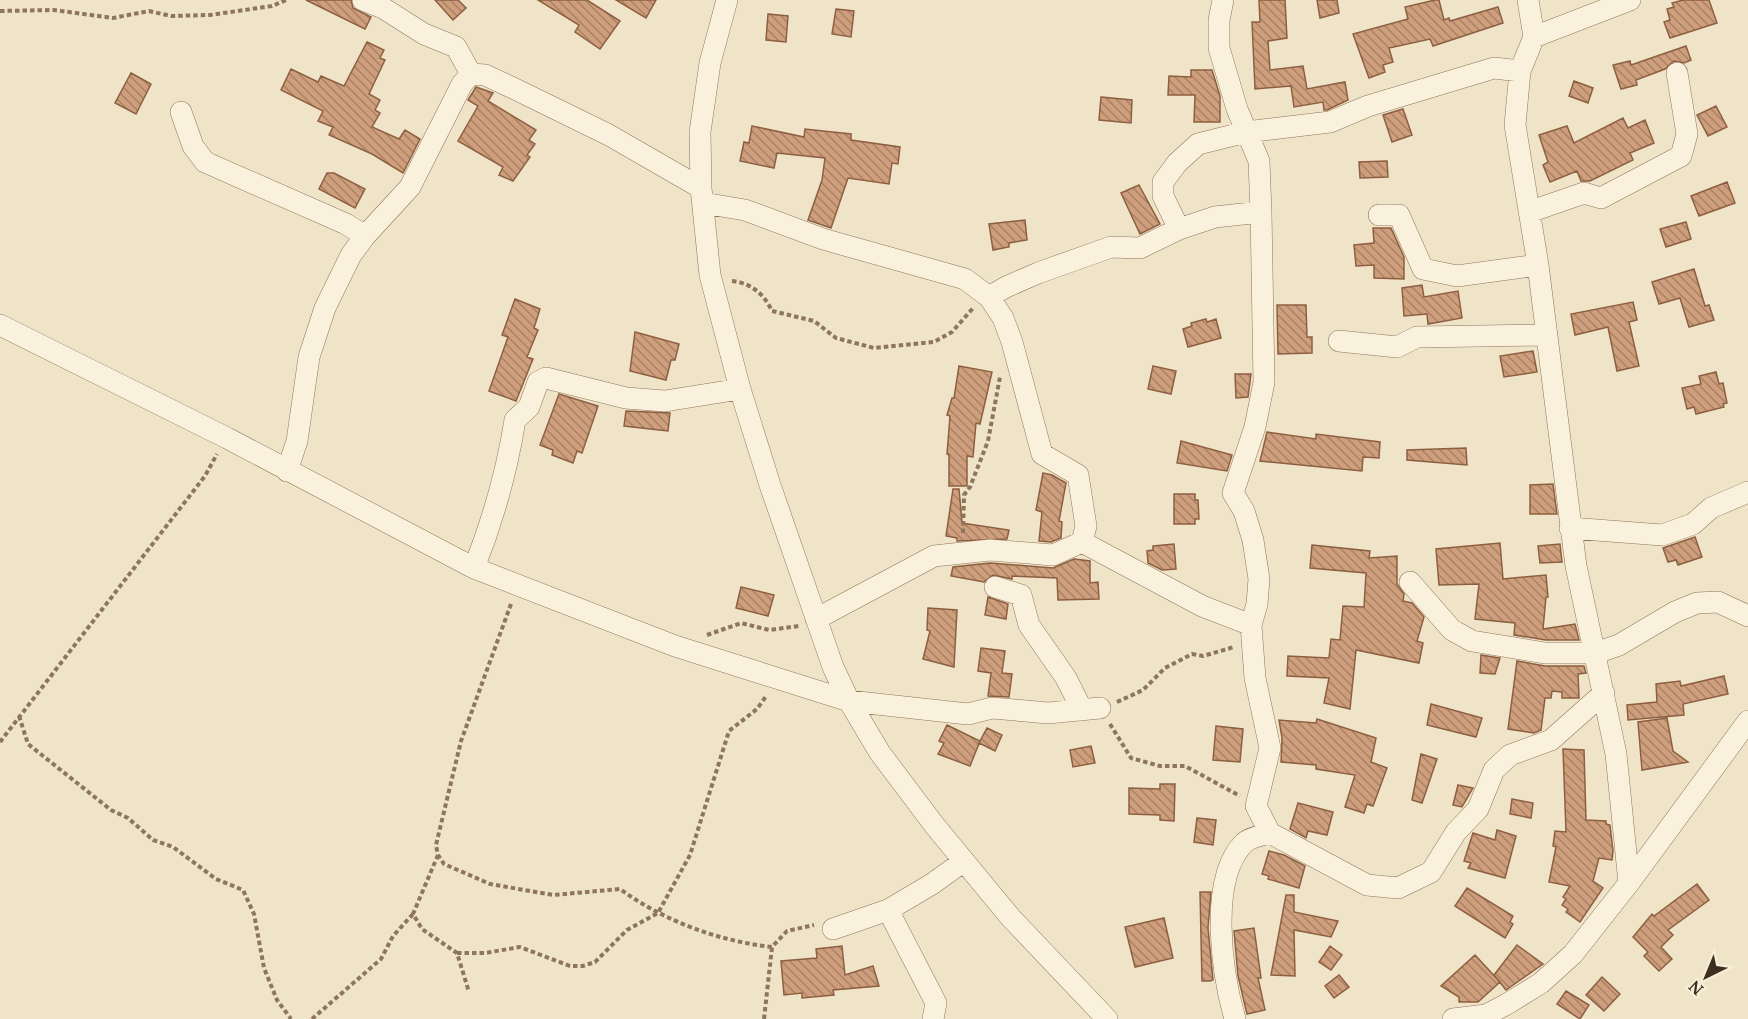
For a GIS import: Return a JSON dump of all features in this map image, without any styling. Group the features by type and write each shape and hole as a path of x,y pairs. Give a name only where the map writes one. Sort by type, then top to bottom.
{"street":[{"path":"363,0 383,8 424,34 456,47 471,74"},
{"path":"727,0 710,63 700,132 702,195 711,281 740,389 816,619 849,701 880,753 964,861 1049,960 1107,1019"},
{"path":"1223,0 1219,20 1220,48 1246,132 1259,161 1264,382 1255,427 1233,493 1247,521 1259,579 1257,604 1251,625 1255,678 1270,748 1256,806 1270,833 1367,885 1398,888 1431,872 1456,832 1478,809 1494,770 1510,754 1551,740 1604,693"},
{"path":"1528,0 1534,37 1520,72 1515,125 1538,265 1570,528 1616,754 1629,883"},
{"path":"1534,37 1630,0"},
{"path":"1179,229 1163,196 1163,182 1177,163 1198,144 1246,132 1330,122 1368,106 1494,68 1520,72"},
{"path":"1529,212 1584,193 1601,198 1681,156 1687,134 1677,73"},
{"path":"471,74 485,75 609,135 702,195 823,239 965,279 990,297 1004,318 1012,342 1042,454 1078,475 1086,526 1082,542"},
{"path":"286,471 297,441 309,357 322,318 351,255 365,236 410,188 462,84 471,74"},
{"path":"181,112 193,146 205,162 346,224 365,236"},
{"path":"990,297 1006,287 1082,255 1111,247 1140,248 1179,229 1215,217 1261,212"},
{"path":"1379,215 1400,215 1423,269 1457,276 1538,265"},
{"path":"0,325 227,438 474,568 675,646 849,701 968,714 992,708 1048,713 1091,709"},
{"path":"1339,341 1397,346 1417,337 1547,335"},
{"path":"474,568 488,534 509,458 515,420 529,407 538,382 546,378 626,398 665,401 740,389"},
{"path":"1570,528 1662,535 1693,524 1711,508 1748,492"},
{"path":"1082,542 1202,606 1251,625"},
{"path":"816,619 934,556 990,550 1053,555 1082,542"},
{"path":"1410,582 1452,630 1472,641 1545,653 1596,653 1619,645 1675,612 1697,603 1718,602 1748,616"},
{"path":"995,587 1021,595 1029,625 1091,709"},
{"path":"1454,1019 1486,1015 1541,982 1573,954 1629,883 1748,721"},
{"path":"1235,1019 1225,971 1220,896 1227,870 1245,842 1270,833"},
{"path":"826,926 888,910 932,885 964,861"},
{"path":"888,910 936,1003 933,1019"}],"path":[{"path":"0,11 54,10 113,18 149,12 171,16 210,15 272,6 286,0"},
{"path":"711,281 741,282 761,293 772,311 814,321 836,338 873,348 934,342 952,332 974,307 990,297"},
{"path":"962,553 964,495 970,487 987,441 1001,373"},
{"path":"0,742 205,476 227,438"},
{"path":"520,587 507,610 461,741 436,845 438,855 444,864 454,871 490,884 553,895 620,889 645,908 685,926 751,945 772,947"},
{"path":"675,646 741,624 769,630 794,627 816,619"},
{"path":"1251,625 1233,649 1203,656 1192,654 1165,668 1143,690 1130,698 1091,709 1131,758 1160,766 1185,766 1256,806"},
{"path":"413,914 422,930 457,953 485,953 520,947 570,966 583,966 594,962 627,930 658,913 690,855 729,731 757,709 778,680"},
{"path":"19,716 28,744 111,810 128,818 153,840 173,847 216,879 243,890 254,914 264,968 277,1000 291,1019"},
{"path":"312,1019 381,959 393,936 413,914 438,855"},
{"path":"764,1019 772,947 787,931 826,926"},
{"path":"457,953 469,992"}],"building":[{"path":"306,0 351,0 353,8 371,17 365,29"},
{"path":"435,0 458,0 466,8 453,20"},
{"path":"538,0 587,0 620,21 600,49 575,32 579,25"},
{"path":"616,0 656,0 646,18"},
{"path":"1259,0 1285,0 1287,38 1268,41 1270,70 1303,66 1307,89 1345,82 1348,100 1327,110 1324,110 1323,102 1294,107 1291,86 1255,89 1252,22 1260,22"},
{"path":"1317,0 1337,0 1339,13 1320,18"},
{"path":"1439,0 1444,20 1449,18 1450,21 1498,7 1503,23 1433,46 1430,39 1389,48 1393,62 1383,65 1385,72 1369,78 1353,34 1408,19 1405,7"},
{"path":"1683,0 1709,0 1717,23 1670,38 1664,22 1670,20 1667,9 1674,7 1672,3"},
{"path":"836,9 854,11 851,37 832,34"},
{"path":"768,14 788,16 786,42 766,40"},
{"path":"367,42 384,50 380,58 385,60 369,94 380,100 375,110 380,113 372,127 399,139 405,130 420,139 403,173 372,154 329,135 333,127 318,121 323,111 281,90 291,69 318,82 321,76 344,86"},
{"path":"1686,46 1691,60 1684,63 1674,61 1665,69 1636,80 1637,85 1621,89 1613,65 1630,61 1631,65"},
{"path":"1191,70 1212,70 1220,96 1220,122 1194,122 1195,95 1168,95 1169,76 1191,77"},
{"path":"131,73 151,84 136,114 115,103"},
{"path":"1574,81 1593,88 1588,103 1569,96"},
{"path":"476,87 493,93 488,101 536,130 529,140 535,144 527,155 530,157 513,181 499,175 503,167 458,141 478,106 468,100"},
{"path":"1101,97 1132,100 1131,123 1099,120"},
{"path":"1716,106 1727,127 1708,136 1697,115"},
{"path":"1403,109 1412,135 1392,142 1383,115"},
{"path":"1623,118 1628,128 1645,120 1654,143 1630,153 1633,160 1590,181 1581,181 1577,171 1550,182 1543,165 1548,162 1539,135 1567,126 1574,143"},
{"path":"752,126 804,137 805,129 851,134 851,140 900,147 898,164 892,163 889,184 848,178 831,228 808,220 822,180 825,158 777,153 774,168 740,161 744,142 749,143"},
{"path":"1387,161 1388,177 1360,178 1359,162"},
{"path":"327,173 334,173 365,189 355,208 319,189"},
{"path":"1727,182 1735,203 1699,216 1691,196"},
{"path":"1139,185 1160,224 1140,234 1121,193"},
{"path":"1025,220 1027,240 1009,243 1009,247 993,250 989,224"},
{"path":"1686,222 1691,239 1666,247 1660,229"},
{"path":"1373,228 1391,228 1404,257 1404,279 1374,278 1374,265 1356,266 1354,245 1374,243"},
{"path":"1694,269 1705,306 1709,305 1714,320 1689,327 1680,298 1659,304 1652,282"},
{"path":"1422,285 1424,297 1458,291 1462,318 1428,324 1427,314 1404,316 1402,288"},
{"path":"515,299 540,309 534,328 538,330 527,357 533,359 516,401 489,391 508,337 502,335"},
{"path":"1633,302 1637,320 1629,322 1639,366 1617,371 1608,327 1575,335 1571,314"},
{"path":"1277,305 1306,305 1307,337 1312,337 1312,353 1278,354"},
{"path":"1206,319 1207,322 1216,319 1221,338 1188,347 1183,329 1192,326 1191,323"},
{"path":"635,332 679,344 675,360 671,360 666,380 630,371"},
{"path":"1533,351 1537,372 1504,377 1500,356"},
{"path":"959,366 992,372 980,424 976,423 973,457 967,456 967,486 949,486 949,455 947,454 950,416 947,415 952,398 954,398"},
{"path":"1153,366 1176,371 1171,394 1148,389"},
{"path":"1716,372 1719,384 1723,383 1727,403 1723,404 1724,407 1696,414 1694,407 1687,409 1682,388 1701,384 1699,376"},
{"path":"1235,374 1251,374 1248,397 1236,398"},
{"path":"559,394 598,406 582,453 577,451 573,463 552,455 553,450 540,445"},
{"path":"626,411 670,413 668,431 624,426"},
{"path":"1267,432 1316,439 1316,434 1380,442 1379,458 1363,457 1362,471 1260,461"},
{"path":"1181,441 1232,455 1227,471 1177,463"},
{"path":"1466,448 1467,465 1407,460 1407,450"},
{"path":"1043,473 1066,483 1059,521 1062,522 1061,538 1051,542 1039,541 1042,512 1036,510"},
{"path":"1553,484 1557,514 1530,514 1530,485"},
{"path":"953,489 959,489 962,523 1009,530 1007,539 957,541 957,538 946,536"},
{"path":"1174,494 1195,494 1195,500 1198,500 1199,519 1195,519 1195,524 1174,524"},
{"path":"1695,537 1702,557 1678,565 1676,560 1668,562 1663,548"},
{"path":"1500,543 1503,579 1546,575 1548,597 1546,597 1543,629 1575,624 1579,640 1546,640 1514,635 1515,623 1475,619 1479,584 1439,585 1436,549"},
{"path":"1174,544 1176,569 1162,570 1148,563 1147,551 1153,550 1153,546"},
{"path":"1560,544 1562,562 1540,563 1538,546"},
{"path":"1312,545 1370,551 1369,558 1397,556 1397,584 1404,594 1403,601 1412,603 1424,617 1417,641 1423,643 1419,663 1356,650 1350,709 1324,703 1329,678 1287,676 1288,656 1329,658 1331,639 1340,640 1343,606 1364,607 1366,573 1310,568"},
{"path":"1074,559 1090,561 1090,583 1098,582 1099,599 1058,600 1057,578 1012,576 1012,579 993,575 984,582 951,576 953,567 990,563 1053,568"},
{"path":"741,587 774,595 768,616 736,608"},
{"path":"988,597 1008,604 1006,619 985,615"},
{"path":"928,608 957,610 954,667 923,659 930,631 927,630"},
{"path":"981,648 1005,651 1002,673 1012,674 1009,697 988,696 991,673 978,671"},
{"path":"1481,655 1500,658 1495,674 1480,673"},
{"path":"1517,661 1545,666 1584,666 1586,673 1578,674 1579,698 1562,698 1562,692 1552,691 1551,698 1545,698 1541,730 1534,733 1508,729"},
{"path":"1724,676 1728,694 1683,704 1684,715 1628,720 1627,705 1657,702 1656,684 1680,681 1681,686"},
{"path":"1431,704 1482,718 1476,737 1427,725"},
{"path":"1667,718 1673,751 1688,762 1642,770 1638,722"},
{"path":"1317,719 1376,738 1371,762 1387,768 1373,806 1367,804 1364,813 1345,807 1355,775 1316,769 1316,765 1281,762 1282,738 1279,720 1316,723"},
{"path":"947,725 980,741 970,766 938,754 944,743 939,741"},
{"path":"1216,726 1243,729 1240,762 1213,760"},
{"path":"987,728 1002,735 995,751 979,743"},
{"path":"1091,746 1095,763 1073,767 1070,750"},
{"path":"1563,749 1584,750 1586,820 1606,821 1606,824 1610,825 1613,851 1612,860 1599,858 1593,881 1603,888 1580,922 1566,912 1568,909 1562,905 1566,899 1563,897 1570,886 1549,882 1556,847 1553,846 1555,831 1566,832"},
{"path":"1421,754 1437,759 1422,803 1412,800"},
{"path":"1160,784 1175,784 1174,821 1160,820 1160,815 1129,814 1129,788 1160,789"},
{"path":"1458,785 1473,788 1462,807 1453,805"},
{"path":"1512,799 1533,803 1531,818 1510,814"},
{"path":"1298,803 1333,812 1327,835 1308,831 1306,838 1290,829"},
{"path":"1197,818 1216,820 1213,845 1194,842"},
{"path":"1497,830 1516,836 1505,878 1468,868 1471,863 1464,861 1473,833 1495,840"},
{"path":"1269,851 1284,855 1305,866 1299,888 1268,879 1269,876 1262,874"},
{"path":"1697,884 1709,900 1668,930 1673,935 1661,947 1672,959 1659,971 1644,956 1648,952 1633,937 1652,914 1654,916"},
{"path":"1467,888 1513,916 1510,922 1513,924 1505,938 1455,906"},
{"path":"1200,892 1211,892 1208,928 1213,980 1210,981 1202,981"},
{"path":"1286,895 1294,895 1294,912 1338,921 1331,937 1294,930 1295,976 1271,975"},
{"path":"1164,918 1173,958 1135,967 1125,927"},
{"path":"1254,928 1261,978 1258,978 1265,1010 1247,1014 1238,976 1234,931"},
{"path":"1517,945 1543,964 1506,990 1494,975"},
{"path":"842,946 845,975 873,966 879,986 833,990 834,995 802,998 802,993 784,995 781,961 817,958 816,949"},
{"path":"1330,946 1342,955 1331,970 1319,962"},
{"path":"1475,955 1500,982 1478,1002 1459,1002 1459,997 1441,986"},
{"path":"1339,975 1349,987 1334,998 1325,986"},
{"path":"1602,977 1620,994 1604,1011 1586,995"},
{"path":"1566,991 1589,1005 1580,1019 1557,1004"}]}
